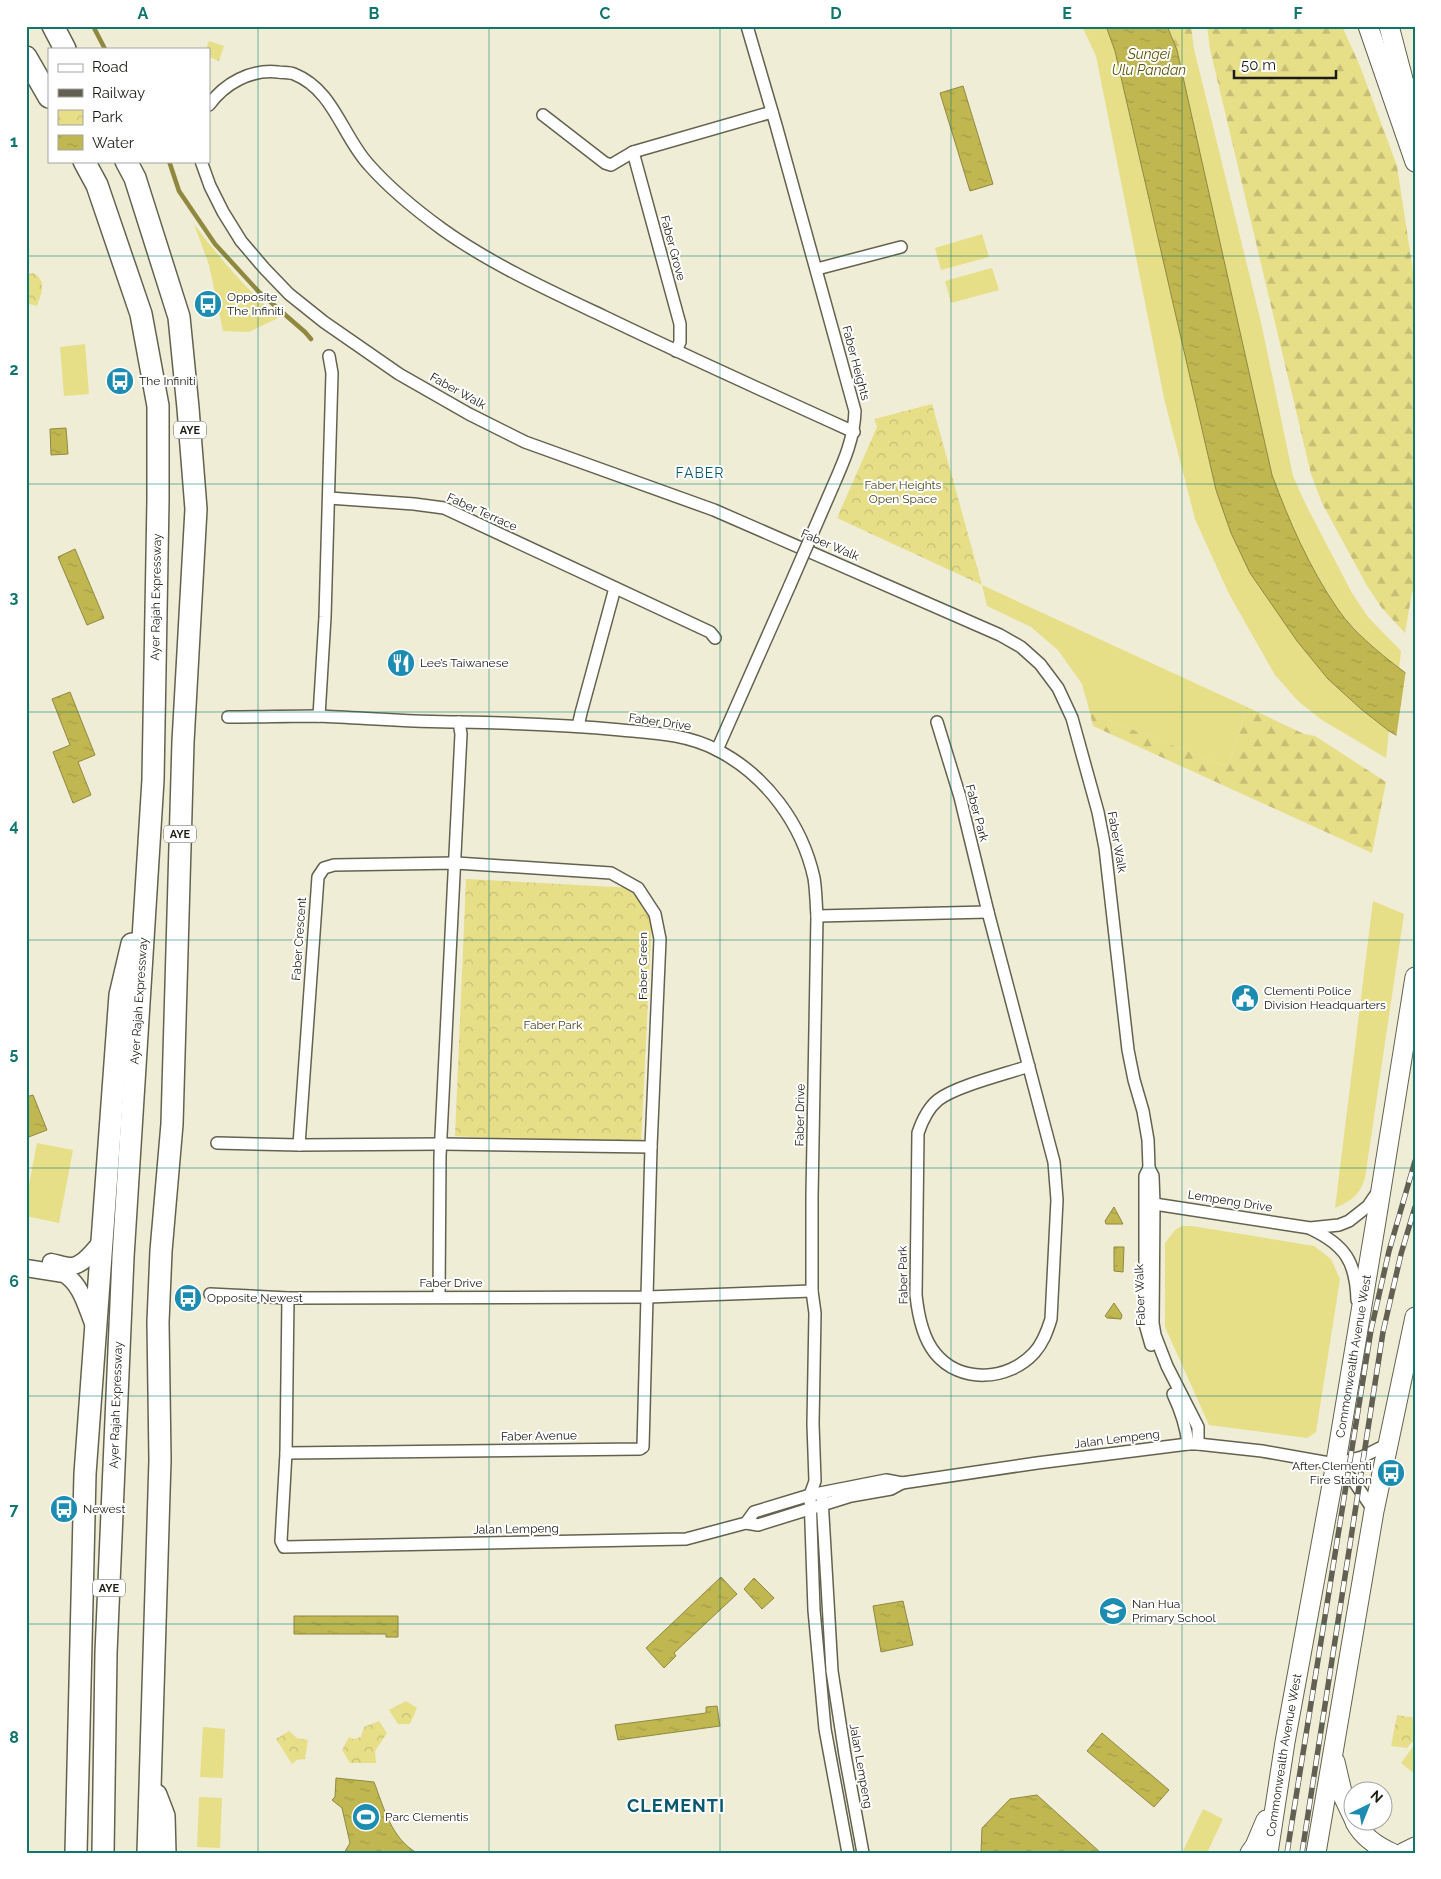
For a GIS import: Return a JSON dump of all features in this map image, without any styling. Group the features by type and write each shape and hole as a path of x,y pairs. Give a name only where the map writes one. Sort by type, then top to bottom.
{"highway":[{"path":"53,26 64,48"},
{"path":"26,57 48,95"},
{"name":"Ayer Rajah Expressway","path":"85,162 97,185 141,314 158,406 158,500 152,780 123,1257 106,1653 103,1853"},
{"name":"AYE","path":"127,162 135,178 178,317 196,509 183,742 172,1124 161,1251 158,1322 160,1460 148,1853"},
{"path":"76,1853 83,1541 94,1328 103,1240 120,995 145,893"},
{"path":"150,1784 161,1805 164,1816 165,1853"}],"main road":[{"path":"1368,26 1415,162"},
{"path":"1389,26 1409,102 1415,136"},
{"name":"Commonwealth Avenue West","path":"1268,1853 1285,1742 1335,1464 1415,977"},
{"path":"1316,1853 1374,1511 1415,1317"},
{"path":"1333,1751 1344,1798"},
{"path":"1250,1853 1255,1846 1278,1792"},
{"path":"1362,1832 1364,1836 1381,1848 1392,1853"},
{"path":"1403,1853 1415,1847"}],"street":[{"name":"Faber Heights","path":"717,750 848,450 854,432 855,412 747,26"},
{"path":"210,104 227,86 243,76 266,70 292,74 320,90 367,164 395,192 444,230 499,264 553,292 676,351 854,432"},
{"path":"543,115 611,165 633,152 772,112"},
{"name":"Faber Grove","path":"633,152 680,324 680,342 676,351"},
{"name":"Faber Walk","path":"201,162 210,186 223,212 241,241 264,268 289,294 324,322 399,374 469,414 525,442 714,510 1000,635 1021,647 1040,664 1058,688 1072,718 1098,812 1109,871 1128,1050 1147,1133 1149,1168 1153,1176 1149,1203 1153,1264 1154,1329 1167,1366 1198,1426 1193,1444"},
{"path":"816,269 901,247"},
{"path":"319,716 326,617 332,374 329,356"},
{"name":"Faber Terrace","path":"329,498 444,508 710,632 714,638"},
{"path":"578,726 615,588"},
{"name":"Faber Drive","path":"228,718 319,716 488,722 578,726 666,734 691,739 717,750 749,771 770,792 794,826 808,854 817,916 812,1291 815,1313 813,1424 816,1500"},
{"path":"439,1297 440,1156 456,863 461,734 459,722"},
{"name":"Faber Park","path":"937,722 960,797 988,912 1030,1066 1054,1162 1057,1200 1051,1320 1046,1337 1025,1361 1011,1369 995,1375 979,1376 967,1374 951,1366 935,1353 918,1316 916,1295 918,1133 922,1120 938,1100 952,1092 1030,1066"},
{"name":"Faber Crescent","path":"299,1145 318,877 324,868 334,865 456,863"},
{"name":"Faber Green","path":"456,863 612,873 638,888 655,914 660,939 651,1147 648,1297"},
{"path":"817,916 988,912"},
{"path":"217,1142 299,1145 442,1144 651,1147"},
{"name":"Lempeng Drive","path":"1149,1203 1310,1228 1339,1225 1349,1221 1368,1206 1376,1195 1383,1177"},
{"name":"Lempeng Drive","path":"1310,1228 1336,1243 1342,1249 1350,1264 1357,1295 1358,1325"},
{"path":"26,1258 73,1266 88,1256 103,1240"},
{"path":"26,1268 64,1274 68,1277 77,1287 94,1328"},
{"name":"Faber Drive","path":"210,1294 288,1298 648,1297 812,1291"},
{"name":"Faber Avenue","path":"286,1453 640,1449 642,1447 648,1297"},
{"path":"286,1453 288,1298"},
{"name":"Jalan Lempeng","path":"286,1453 281,1541 284,1547 686,1539 746,1523 758,1525 816,1500 891,1489 902,1483 1037,1463 1193,1444 1262,1451 1335,1464 1362,1457 1388,1444"},
{"path":"1335,1464 1361,1490 1374,1511"},
{"path":"816,1500 814,1610 825,1729 848,1853"},
{"name":"Jalan Lempeng","path":"816,1500 832,1672 843,1746 864,1853"}],"green space":[{"path":"1082,26 1106,26 1115,51 1216,490 1231,533 1251,573 1297,641 1328,679 1389,731 1386,758 1322,720 1299,702 1275,675 1229,594 1195,519 1164,398 1096,56"},
{"path":"1167,26 1191,26 1194,49 1177,50"},
{"path":"1207,26 1342,26 1360,66 1397,166 1415,284 1415,593 1412,592 1405,633 1381,607 1366,584 1322,503 1311,474 1210,49"},
{"path":"209,41 224,46 219,61 210,57 210,48 206,48"},
{"path":"1194,49 1261,322 1293,476 1352,593 1368,617 1401,651 1399,669 1367,642 1337,609 1302,549 1285,512 1272,475 1177,50"},
{"path":"194,224 234,273 278,318 249,332 223,331 209,265"},
{"path":"982,234 989,257 941,270 935,248"},
{"path":"992,268 999,290 951,303 945,281"},
{"path":"33,273 38,276 42,284 37,306 26,303 26,275"},
{"path":"85,344 89,394 64,396 60,347"},
{"name":"Faber Heights Open Space","path":"932,404 982,585 837,518 877,427 874,419"},
{"path":"982,585 1247,707 1228,767 1090,713 1082,684 1058,650 1031,627 987,606"},
{"path":"1247,707 1304,734 1315,736 1386,782 1372,853 1093,726 1090,713 1228,767"},
{"name":"Faber Park","path":"466,879 633,888 652,915 641,1146 455,1136"},
{"path":"1373,901 1404,914 1365,1178 1354,1197 1335,1208"},
{"path":"37,1143 73,1150 59,1223 26,1216 26,1200"},
{"path":"1182,1226 1314,1246 1331,1259 1340,1279 1316,1432 1307,1438 1209,1425 1165,1327 1165,1243 1175,1230"},
{"path":"406,1701 417,1708 410,1724 398,1724 389,1710"},
{"path":"1397,1715 1415,1718 1415,1739 1407,1748 1391,1746"},
{"path":"379,1721 387,1733 375,1751 376,1763 350,1763 342,1750 349,1737 353,1739 361,1737 364,1727"},
{"path":"203,1727 225,1729 223,1778 200,1777"},
{"path":"289,1731 297,1738 308,1740 305,1759 297,1760 292,1764 276,1739"},
{"path":"1415,1744 1415,1774 1401,1763"},
{"path":"199,1797 222,1798 220,1848 197,1847"},
{"path":"1203,1809 1223,1819 1207,1853 1182,1853"}],"water":[{"name":"Sungei Ulu Pandan","path":"1106,26 1167,26 1177,50 1272,475 1300,543 1317,576 1337,608 1363,638 1415,680 1415,746 1389,731 1328,679 1297,641 1250,573 1231,533 1216,490 1115,51"},
{"path":"963,86 993,184 970,191 940,93"},
{"path":"66,428 68,454 51,455 50,429"},
{"path":"75,549 104,618 87,625 58,557"},
{"path":"70,692 95,755 78,762 91,795 73,803 53,752 70,745 52,699"},
{"path":"33,1095 47,1130 26,1138 26,1097"},
{"path":"1114,1207 1123,1224 1106,1224 1105,1221"},
{"path":"1114,1247 1124,1247 1123,1272 1114,1271"},
{"path":"1114,1303 1122,1315 1121,1319 1107,1318 1105,1316"},
{"path":"721,1577 737,1594 674,1653 676,1656 664,1668 646,1648"},
{"path":"754,1578 774,1598 762,1609 744,1589"},
{"path":"903,1601 913,1645 881,1652 873,1606"},
{"path":"294,1616 398,1616 398,1637 386,1637 386,1634 294,1634"},
{"path":"717,1706 720,1726 618,1740 615,1725 706,1713 706,1707"},
{"path":"1102,1733 1169,1790 1154,1807 1087,1751"},
{"name":"Parc Clementis","path":"336,1778 374,1782 389,1822 408,1847 417,1853 344,1853 350,1843 342,1808 332,1800 335,1797"},
{"path":"1037,1795 1101,1853 981,1853 982,1828 1010,1799"}],"pier":[{"path":"1406,670 1415,677 1415,748 1396,738"}],"waterway":[{"path":"93,26 104,48"},
{"path":"169,162 179,191 215,244 259,292 311,339"}],"railway":[{"path":"1287,1853 1371,1330 1389,1251 1415,1161"},
{"path":"1302,1853 1383,1332 1401,1254 1415,1207"}],"place":[{"name":"Opposite The Infiniti","path":"208,304"},
{"name":"The Infiniti","path":"120,381"},
{"name":"Lee’s Taiwanese","path":"401,663"},
{"name":"Clementi Police Division Headquarters","path":"1245,998"},
{"name":"Opposite Newest","path":"188,1298"},
{"name":"After Clementi Fire Station","path":"1391,1473"},
{"name":"Newest","path":"64,1509"},
{"name":"Nan Hua Primary School","path":"1113,1611"},
{"name":"Parc Clementis","path":"366,1817"}],"district":[{"name":"FABER","path":"700,473"},
{"name":"CLEMENTI","path":"676,1805"}]}
